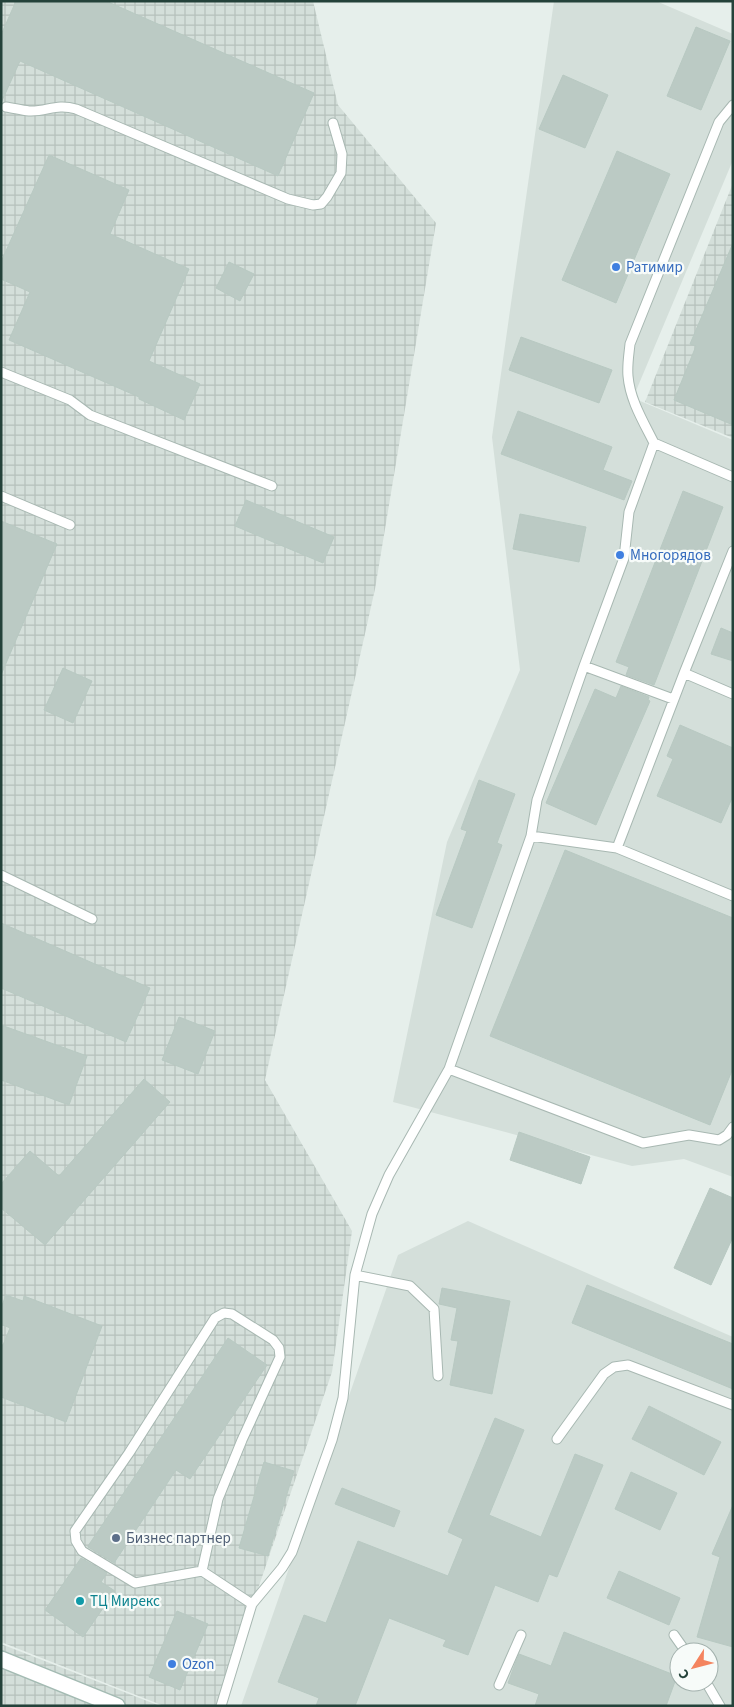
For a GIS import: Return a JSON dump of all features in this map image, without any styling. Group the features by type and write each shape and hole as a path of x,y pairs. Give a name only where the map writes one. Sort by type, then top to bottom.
{"street":[{"path":"1,1659 117,1706"}],"lane":[{"path":"733,105 719,122 630,344 628,375 631,393 654,443 733,477"},
{"path":"6,106 29,111 55,106 66,106 76,109 288,199 313,205 321,204 327,198 341,173 342,154 333,123"},
{"path":"1,372 70,400 90,416 272,486"},
{"path":"221,1706 252,1604 282,1568 292,1552 332,1440 343,1398 356,1275 372,1214 389,1175 449,1069 531,836 538,800 584,666 624,558 629,512 654,443"},
{"path":"1,496 70,525"},
{"path":"617,848 673,699 733,552"},
{"path":"584,666 673,699"},
{"path":"684,673 733,694"},
{"path":"531,836 617,848 733,896"},
{"path":"1,875 92,919"},
{"path":"449,1069 643,1143 689,1135 719,1140 727,1135 733,1127"},
{"path":"356,1275 410,1286 434,1309 438,1376"},
{"path":"202,1571 218,1499 242,1440 280,1357 279,1348 273,1340 232,1314 224,1313 215,1318 130,1453 75,1532 76,1542 82,1551 135,1583 202,1571 252,1604"},
{"path":"557,1438 604,1374 614,1367 628,1365 733,1405"},
{"path":"674,1634 679,1642"},
{"path":"499,1685 521,1635"},
{"path":"712,1692 720,1706"}],"shaded area":[{"path":"2,1 313,1 338,105 436,223 375,589 265,1080 352,1231 332,1372 218,1706 164,1706 1,1642"},
{"name":"Многорядов","path":"554,1 656,1 733,34 733,160 633,398 733,440 733,1177 684,1159 632,1166 393,1102 447,842 520,670 492,437"},
{"path":"733,183 733,438 645,402"},
{"path":"468,1221 733,1337 733,1706 241,1706 398,1255"},
{"path":"1,1644 160,1706 1,1706"}],"building":[{"path":"16,1 106,1 314,93 278,176 20,61 1,103 1,35"},
{"path":"696,27 730,41 701,110 667,96"},
{"path":"563,75 608,95 585,148 539,129"},
{"path":"617,151 670,174 616,303 562,280"},
{"path":"49,155 129,190 110,234 189,269 149,361 200,384 184,420 139,399 139,397 9,340 30,292 1,279 1,262"},
{"path":"733,243 733,425 674,400 696,346 690,344"},
{"path":"229,262 254,274 240,301 216,288"},
{"path":"521,337 612,370 599,403 509,370"},
{"path":"518,411 612,447 603,470 632,481 624,500 501,454"},
{"path":"683,491 723,507 654,685 626,675 629,667 616,662"},
{"path":"246,500 334,537 323,563 235,526"},
{"path":"520,514 586,527 579,562 513,549"},
{"path":"1,521 57,544 1,675"},
{"path":"721,628 733,633 733,661 711,654"},
{"path":"63,668 92,681 73,723 44,710"},
{"path":"621,686 649,697 648,700 650,701 596,825 546,803 595,689 616,698"},
{"path":"680,725 733,748 733,796 721,823 657,796 673,759 667,756"},
{"path":"479,780 515,794 497,843 502,845 472,928 436,915 467,831 461,829"},
{"path":"565,850 733,918 733,1068 710,1125 490,1036"},
{"path":"1,923 150,988 126,1042 1,988"},
{"path":"179,1017 215,1031 198,1074 162,1060"},
{"path":"1,1025 87,1056 69,1105 1,1080"},
{"path":"144,1079 170,1102 45,1245 1,1208 1,1184 30,1151 59,1176"},
{"path":"519,1132 590,1157 581,1184 510,1160"},
{"path":"710,1188 733,1198 733,1237 711,1285 674,1268"},
{"path":"587,1285 733,1344 733,1389 572,1323"},
{"path":"442,1288 510,1301 492,1394 450,1385 458,1341 451,1340 457,1308 439,1304"},
{"path":"6,1295 23,1301 24,1296 102,1326 66,1422 1,1397 1,1350 10,1328 1,1324 1,1308"},
{"path":"228,1338 267,1365 190,1479 176,1470 114,1563 88,1546"},
{"path":"649,1406 721,1442 704,1475 632,1439"},
{"path":"495,1418 524,1430 489,1515 541,1537 575,1454 603,1465 557,1577 549,1574 538,1602 495,1585 468,1655 443,1646 446,1640 389,1618 355,1706 316,1706 319,1698 278,1682 304,1615 326,1623 358,1541 448,1576 463,1539 448,1532"},
{"path":"264,1462 294,1471 268,1556 239,1548"},
{"path":"631,1472 677,1493 660,1530 615,1509"},
{"path":"342,1488 400,1511 394,1527 335,1504"},
{"path":"733,1505 733,1647 697,1637 720,1557 712,1554"},
{"name":"ТЦ Мирекс","path":"81,1558 107,1573 101,1582 115,1591 83,1637 45,1610"},
{"path":"619,1571 680,1598 669,1625 607,1598"},
{"path":"177,1611 208,1624 180,1690 149,1677"},
{"path":"564,1632 669,1673 669,1692 671,1692 666,1706 535,1706 539,1694 508,1683 519,1654 551,1666"}],"place":[{"name":"Ратимир","path":"616,267"},
{"name":"Многорядов","path":"620,555"},
{"name":"Бизнес партнер","path":"116,1538"},
{"name":"ТЦ Мирекс","path":"80,1601"},
{"name":"Ozon","path":"172,1664"}]}
